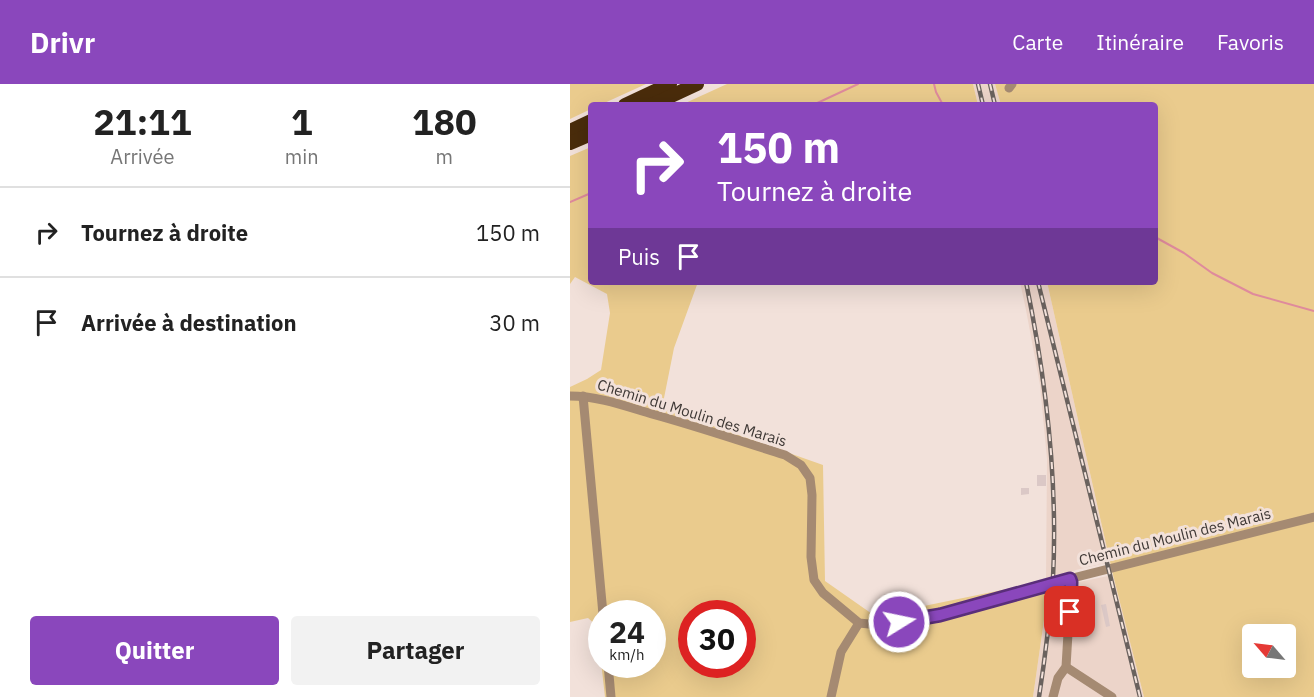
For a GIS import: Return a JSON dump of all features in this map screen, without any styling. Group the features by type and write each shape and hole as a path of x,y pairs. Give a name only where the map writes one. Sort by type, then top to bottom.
{"highway":[{"path":"631,102 670,84"},
{"path":"658,102 697,84"},
{"path":"570,131 588,122"},
{"path":"570,143 588,135"}],"street":[{"name":"Chemin du Moulin des Marais","path":"570,396 600,399 742,441 785,455 801,465 810,478 812,495 811,557 814,580 823,593 859,623 879,625 940,615 1070,579 1314,517"},
{"path":"583,396 602,600"},
{"path":"1053,697 1058,678 1066,667 1070,579"},
{"path":"831,697 841,652 859,623"},
{"path":"1066,667 1112,697"},
{"path":"609,678 611,697"}],"shaded area":[{"path":"570,84 646,84 607,102 588,102 588,110 570,119"},
{"path":"727,84 973,84 977,102 688,102"},
{"path":"973,84 995,84 1000,102 977,102"},
{"path":"995,84 1314,84 1314,697 1144,697 1113,575 1048,285 1158,285 1158,102 1000,102"},
{"path":"588,148 588,284 575,277 570,284 570,156"},
{"path":"590,285 697,285 674,348 662,408 823,465 825,581 875,616 1046,581 1048,592 1033,697 605,697 603,678 666,678 666,600 588,600 588,618 570,622 570,387 601,370 610,313 607,294"},
{"path":"1021,285 1048,285 1110,562 1076,570 1046,581 1047,459 1040,385"},
{"path":"1113,575 1144,697 1033,697 1048,592 1079,582"}],"building":[{"path":"1037,475 1046,475 1046,486 1037,486"},
{"path":"1021,488 1029,488 1029,494 1021,495"},
{"path":"1106,604 1110,626 1106,627 1101,605"}],"waterway":[{"path":"819,102 858,84"},
{"path":"934,84 941,102"},
{"path":"570,202 588,194"},
{"path":"1158,239 1184,253 1212,273 1253,294 1314,311"}],"railway":[{"path":"978,84 982,102"},
{"path":"990,84 994,102"},
{"path":"1027,285 1045,392 1054,504 1053,578 1039,697"},
{"path":"1039,285 1140,697"}],"route":[{"path":"899,622 940,615 1070,579 1070,612"}]}
